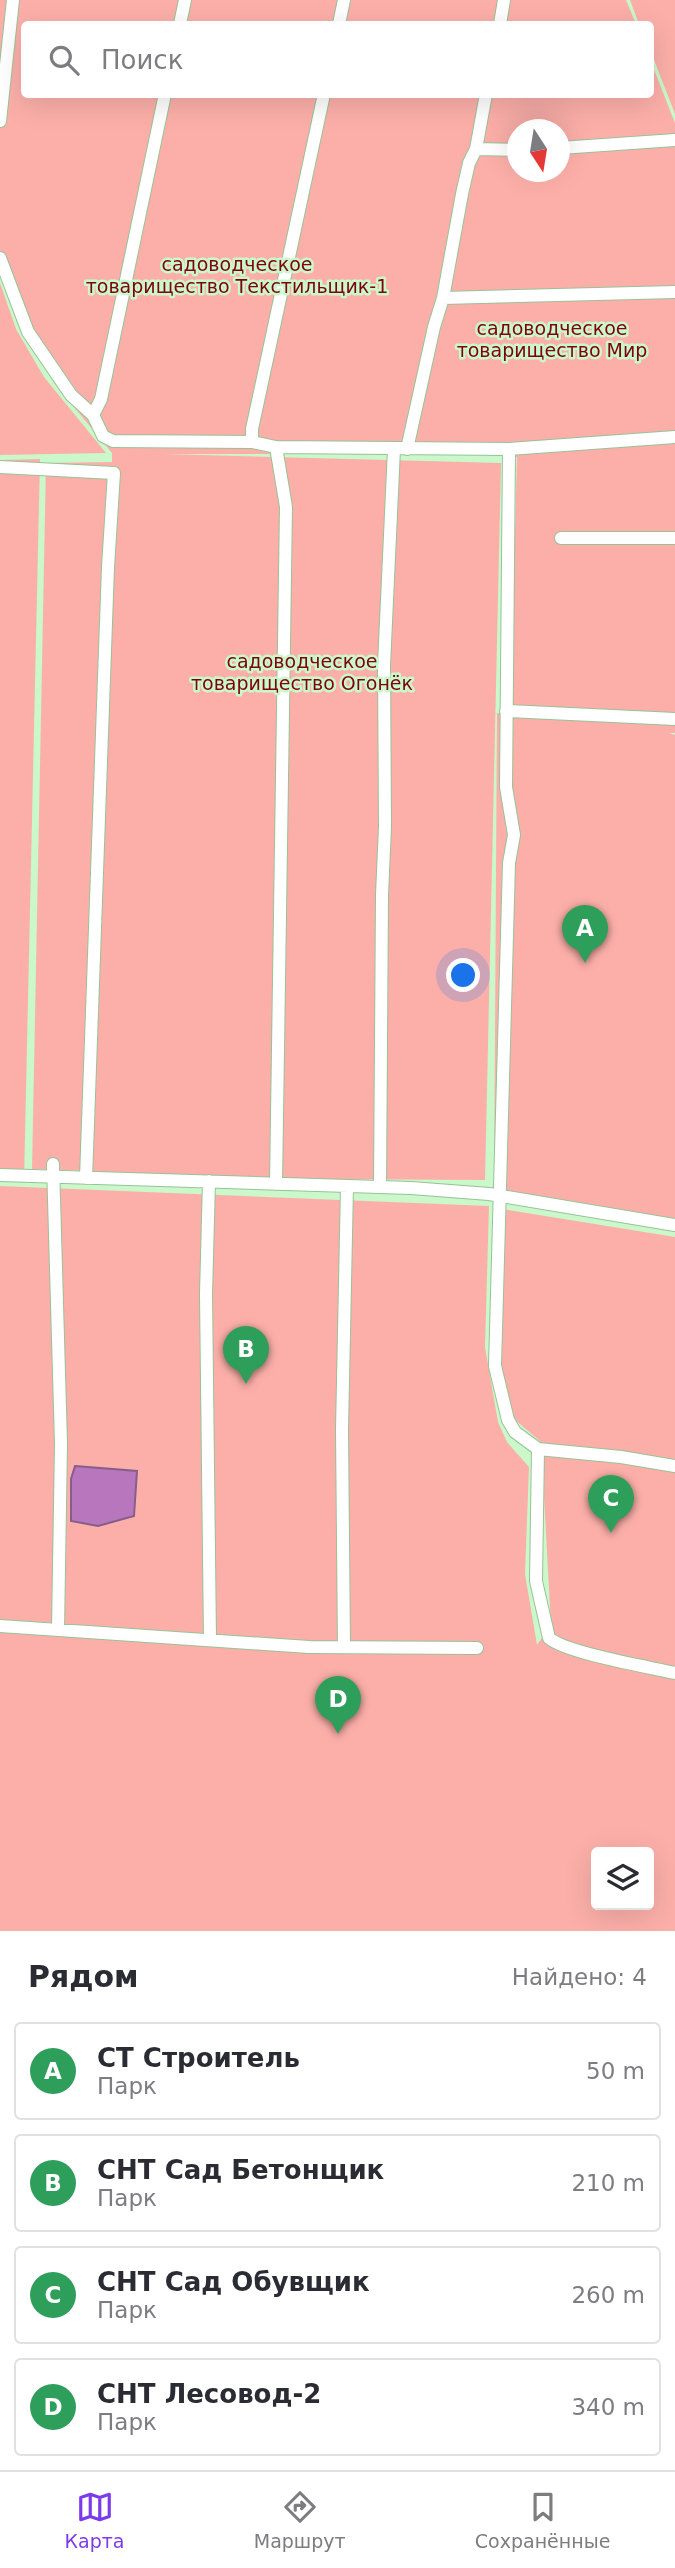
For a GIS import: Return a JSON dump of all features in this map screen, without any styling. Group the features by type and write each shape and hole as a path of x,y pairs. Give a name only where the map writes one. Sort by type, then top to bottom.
{"street":[{"path":"0,121 13,0"},
{"path":"181,21 185,0"},
{"path":"340,21 344,0"},
{"path":"500,21 504,0"},
{"path":"93,415 101,399 165,98"},
{"path":"252,442 252,429 323,98"},
{"path":"380,1187 385,826 384,665 400,449 443,298 462,194 469,163 476,149 485,98"},
{"path":"570,148 675,140"},
{"path":"476,149 507,150"},
{"path":"0,258 27,332 71,395 93,415 103,436 113,441 252,442 276,447 509,449 675,437"},
{"path":"443,298 675,292"},
{"path":"275,1184 286,507 276,447"},
{"path":"509,449 506,787 514,835 509,863 495,1366 508,1420 515,1432 538,1449 621,1457 675,1466"},
{"path":"0,467 114,472 108,567 86,1178"},
{"path":"561,538 675,538"},
{"path":"506,711 675,719"},
{"path":"54,1170 61,1443 58,1630"},
{"path":"0,1175 54,1170 86,1178 380,1187 499,1196 675,1225"},
{"path":"209,1181 206,1294 209,1640"},
{"path":"344,1647 342,1430 347,1186"},
{"path":"538,1449 536,1581 550,1638 555,1643 577,1650 675,1672"},
{"path":"0,1626 309,1647 477,1648"}],"green space":[{"path":"0,0 8,0 0,81"},
{"path":"18,0 505,0 500,21 21,21 21,98 654,98 654,70 675,123 675,733 669,733 675,735 675,1220 494,1191 497,713 510,714 517,457 405,445 402,454 164,454 501,463 485,1180 98,1178 97,1171 32,1169 46,463 112,462 112,453 54,383 0,257 0,119"},
{"path":"506,0 626,0 635,21 501,21"},
{"path":"630,0 675,0 675,114 654,60 654,21 638,21"},
{"path":"0,283 16,329 44,377 106,453 0,455"},
{"path":"40,459 24,1181 0,1181 0,460"},
{"path":"0,1186 489,1206 485,1347 498,1422 507,1442 529,1467 525,1574 537,1645 551,1625 541,1442 514,1419 499,1375 502,1209 675,1237 675,1931 0,1931"}],"shaded area":[{"path":"75,1466 137,1471 134,1516 98,1526 71,1521 71,1479"}],"place":[{"name":"СТ Строитель","path":"585,963"},
{"name":"СНТ Сад Бетонщик","path":"246,1384"},
{"name":"СНТ Сад Обувщик","path":"611,1533"},
{"name":"СНТ Лесовод-2","path":"338,1734"}],"park label":[{"name":"садоводческое товарищество Текстильщик-1","path":"237,275"},
{"name":"садоводческое товарищество Мир","path":"552,339"},
{"name":"садоводческое товарищество Огонёк","path":"302,672"}]}
